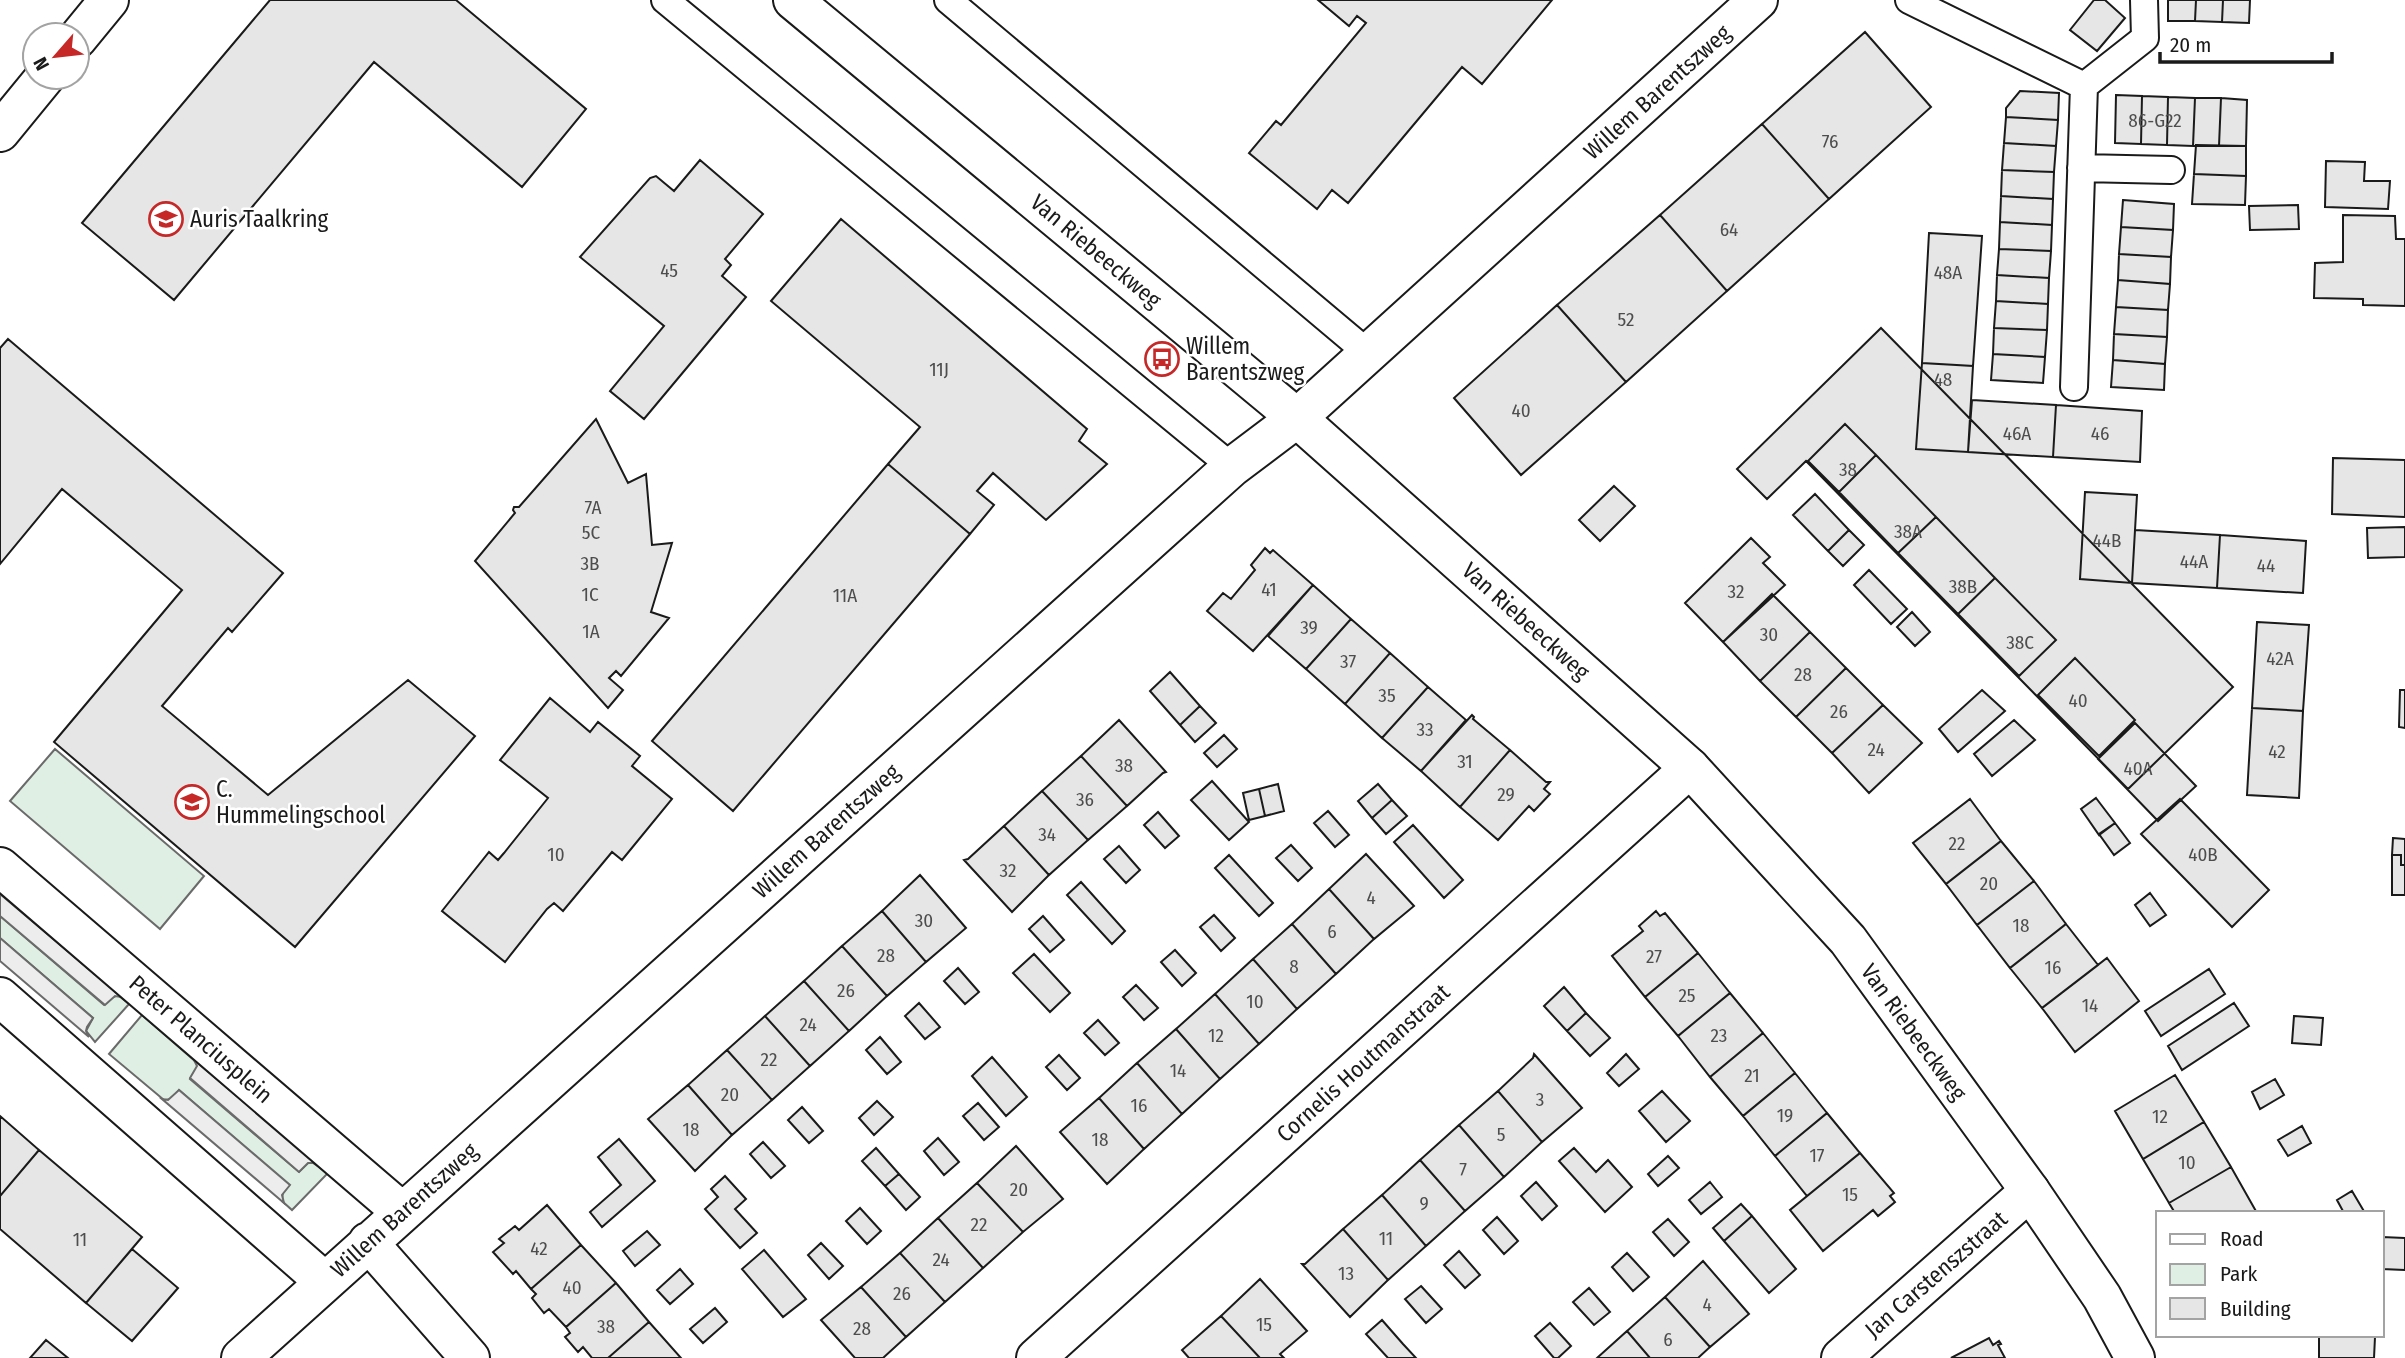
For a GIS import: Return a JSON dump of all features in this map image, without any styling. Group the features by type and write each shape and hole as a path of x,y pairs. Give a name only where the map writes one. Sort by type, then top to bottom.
{"street":[{"path":"91,22 109,0"},
{"name":"Van Riebeeckweg","path":"793,0 1297,418 1690,768 1848,940 2030,1191 2102,1297 2135,1358"},
{"name":"Willem Barentszweg","path":"241,1358 1232,467 1297,418 1369,354 1758,0"},
{"path":"0,132 34,91"},
{"name":"Cornelis Houtmanstraat","path":"1036,1358 1690,768"},
{"name":"Peter Planciusplein","path":"0,867 402,1212"},
{"path":"0,997 325,1282"},
{"name":"Jan Carstenszstraat","path":"1841,1358 2030,1191"},
{"path":"369,1242 470,1358"}],"lane":[{"path":"665,0 1232,467"},
{"path":"948,0 1369,354"},
{"path":"1909,0 2084,86"},
{"path":"2074,387 2084,86 2145,38 2144,0"},
{"path":"2081,169 2171,170"}],"green space":[{"path":"55,749 204,876 160,929 10,801"},
{"path":"0,916 104,1005 118,995 129,1004 95,1042 86,1031 93,1018 0,938"},
{"path":"142,1015 196,1062 198,1066 190,1079 299,1172 308,1163 313,1163 328,1173 292,1210 282,1201 283,1191 289,1185 179,1090 172,1099 164,1100 109,1054"}],"shaded area":[{"path":"0,894 121,997 115,996 105,1005 0,916"},
{"path":"0,938 93,1018 86,1031 89,1037 0,961"},
{"path":"194,1060 316,1163 308,1163 299,1172 190,1078 197,1066"},
{"path":"179,1090 290,1185 282,1195 284,1203 162,1099 168,1100"}],"building":[{"path":"270,0 456,0 586,109 522,187 374,62 174,300 82,223"},
{"path":"1318,0 1552,0 1482,84 1462,67 1348,203 1332,190 1317,209 1249,153 1276,121 1281,125 1366,23 1357,16 1349,26"},
{"path":"2094,0 2105,0 2125,18 2097,51 2070,30"},
{"path":"2168,0 2196,0 2195,21 2168,21"},
{"path":"2196,0 2223,0 2222,22 2195,21"},
{"path":"2223,0 2250,0 2249,23 2222,22"},
{"path":"1865,32 1931,107 1829,199 1762,124"},
{"path":"2020,91 2059,93 2058,120 2006,117 2006,108"},
{"path":"2116,95 2142,96 2141,144 2115,143"},
{"path":"2142,96 2168,97 2167,145 2141,144"},
{"path":"2168,97 2195,98 2193,146 2167,145"},
{"path":"2195,98 2221,98 2219,146 2193,146"},
{"path":"2221,98 2247,100 2246,146 2219,146"},
{"path":"2006,117 2058,120 2056,146 2004,143"},
{"path":"1762,124 1829,199 1727,291 1660,215"},
{"path":"2004,143 2056,146 2054,172 2002,170"},
{"path":"2196,145 2246,146 2246,176 2194,174"},
{"path":"700,160 763,214 725,259 731,265 722,276 746,297 644,419 610,391 664,326 580,257 650,178 656,176 674,191"},
{"path":"2326,161 2365,162 2364,181 2390,181 2388,209 2325,207"},
{"path":"2002,170 2054,172 2053,199 2001,196"},
{"path":"2194,174 2246,176 2245,205 2192,204"},
{"path":"2001,196 2053,199 2052,225 2000,222"},
{"path":"2123,200 2174,204 2173,230 2121,227"},
{"path":"2298,205 2299,229 2250,230 2249,206"},
{"path":"1660,215 1727,291 1626,382 1557,305"},
{"path":"2343,215 2395,216 2396,239 2405,239 2405,306 2363,305 2363,299 2314,298 2315,263 2343,262"},
{"path":"841,219 1087,429 1079,441 1107,464 1046,520 993,473 977,491 994,505 970,534 888,464 920,427 771,301"},
{"path":"2000,222 2052,225 2051,251 1999,249"},
{"path":"2121,227 2173,230 2171,257 2119,254"},
{"path":"1929,233 1982,236 1973,366 1922,363"},
{"path":"1999,249 2051,251 2049,278 1997,275"},
{"path":"2119,254 2171,257 2170,284 2118,280"},
{"path":"1997,275 2049,278 2048,304 1996,301"},
{"path":"2118,280 2170,284 2168,310 2116,307"},
{"path":"1996,301 2048,304 2047,330 1994,328"},
{"path":"1557,305 1626,382 1521,475 1454,398"},
{"path":"2116,307 2168,310 2167,337 2114,334"},
{"path":"1881,328 2233,687 2128,789 1806,461 1767,499 1737,469"},
{"path":"1994,328 2047,330 2045,357 1993,354"},
{"path":"2114,334 2167,337 2165,364 2113,360"},
{"path":"8,339 283,573 232,632 228,628 162,706 268,795 408,680 475,736 295,947 54,742 182,590 62,489 0,564 0,348"},
{"path":"1993,354 2045,357 2043,383 1991,380"},
{"path":"2113,360 2165,364 2164,390 2111,387"},
{"path":"1922,363 1973,366 1968,452 1916,449"},
{"path":"1972,400 2056,405 2053,457 1968,452"},
{"path":"2056,405 2142,411 2140,462 2053,457"},
{"path":"596,419 628,483 646,474 652,545 672,543 651,612 669,618 621,676 616,671 609,678 623,690 608,708 475,561 515,513 514,507 519,507"},
{"path":"1845,424 1876,455 1839,492 1808,461"},
{"path":"1876,455 1936,517 1898,553 1839,492"},
{"path":"2333,458 2405,460 2405,517 2332,514"},
{"path":"888,464 970,534 733,811 652,741"},
{"path":"1614,486 1635,506 1600,541 1579,520"},
{"path":"2085,492 2137,495 2132,583 2080,579"},
{"path":"1815,494 1849,530 1828,551 1793,515"},
{"path":"1936,517 1995,578 1958,614 1898,553"},
{"path":"2405,527 2405,557 2368,558 2367,528"},
{"path":"1849,530 1864,545 1843,566 1828,551"},
{"path":"2135,530 2220,535 2217,588 2132,583"},
{"path":"2220,535 2306,541 2303,593 2217,588"},
{"path":"1751,538 1770,557 1763,563 1785,585 1723,642 1685,603"},
{"path":"1265,548 1270,553 1273,550 1313,585 1253,651 1207,611 1223,593 1231,599 1255,570 1251,565"},
{"path":"1869,570 1907,609 1891,624 1854,585"},
{"path":"1995,578 2056,640 2019,676 1958,614"},
{"path":"1313,585 1351,619 1306,669 1268,636"},
{"path":"1772,594 1810,632 1760,681 1723,642"},
{"path":"1912,612 1930,632 1915,646 1897,627"},
{"path":"1351,619 1390,653 1345,704 1306,669"},
{"path":"2257,622 2309,625 2303,711 2252,708"},
{"path":"1810,632 1846,668 1796,717 1760,681"},
{"path":"1390,653 1428,687 1382,738 1345,704"},
{"path":"2075,658 2135,720 2099,756 2038,695"},
{"path":"1846,668 1883,705 1832,753 1796,717"},
{"path":"1170,672 1200,706 1180,725 1150,691"},
{"path":"1428,687 1466,720 1421,771 1382,738"},
{"path":"1982,690 2005,711 1958,752 1939,729"},
{"path":"2400,690 2405,690 2405,728 2399,727"},
{"path":"550,698 590,732 598,722 640,756 632,766 672,799 622,860 612,852 563,911 554,903 547,909 505,962 442,911 489,852 498,860 548,798 500,760"},
{"path":"1883,705 1922,743 1869,793 1832,753"},
{"path":"1200,706 1216,723 1195,742 1180,725"},
{"path":"2252,708 2303,711 2299,798 2247,795"},
{"path":"1472,715 1473,719 1510,750 1460,807 1421,771"},
{"path":"1119,720 1166,772 1127,806 1081,756"},
{"path":"2014,720 2035,740 1992,776 1974,754"},
{"path":"2135,723 2196,786 2158,821 2098,759"},
{"path":"1224,735 1237,749 1217,767 1204,753"},
{"path":"1510,750 1546,782 1550,782 1544,789 1550,794 1534,811 1529,806 1498,840 1460,807"},
{"path":"1081,756 1127,806 1088,840 1042,791"},
{"path":"1212,781 1249,822 1229,840 1191,800"},
{"path":"1278,784 1284,811 1265,816 1259,789"},
{"path":"1378,784 1392,800 1372,818 1358,801"},
{"path":"1259,789 1265,816 1249,820 1243,793"},
{"path":"1042,791 1088,840 1049,875 1004,826"},
{"path":"2096,798 2115,823 2099,835 2081,809"},
{"path":"1970,799 2001,841 1946,884 1913,843"},
{"path":"2180,799 2269,890 2232,927 2141,834"},
{"path":"1392,800 1407,816 1386,834 1372,818"},
{"path":"1328,811 1349,835 1335,847 1314,823"},
{"path":"1158,812 1179,836 1165,848 1144,825"},
{"path":"2115,823 2130,843 2114,855 2099,834"},
{"path":"1413,825 1463,880 1444,898 1394,842"},
{"path":"1004,826 1049,875 1012,912 964,860"},
{"path":"2393,838 2405,839 2405,865 2401,865 2401,855 2392,855"},
{"path":"2001,841 2034,881 1977,925 1946,884"},
{"path":"1291,845 1312,868 1298,881 1276,858"},
{"path":"1119,846 1140,870 1126,883 1104,859"},
{"path":"1366,854 1414,906 1374,939 1329,889"},
{"path":"1229,855 1273,903 1259,916 1215,868"},
{"path":"2392,855 2401,855 2401,865 2405,865 2405,895 2392,895"},
{"path":"920,875 966,928 926,962 882,911"},
{"path":"2034,881 2066,924 2010,968 1977,925"},
{"path":"1081,882 1125,931 1112,944 1067,895"},
{"path":"1329,889 1374,939 1336,974 1292,924"},
{"path":"2150,893 2166,915 2150,926 2135,905"},
{"path":"882,911 926,962 887,996 842,946"},
{"path":"1656,911 1660,916 1665,913 1698,953 1645,997 1612,956 1643,931 1639,926"},
{"path":"1214,915 1235,938 1221,951 1200,927"},
{"path":"1043,916 1064,940 1050,952 1029,929"},
{"path":"1292,924 1336,974 1297,1009 1253,959"},
{"path":"2066,924 2098,965 2042,1008 2010,968"},
{"path":"842,946 887,996 849,1031 804,981"},
{"path":"1175,950 1196,973 1182,986 1161,962"},
{"path":"1698,953 1730,993 1678,1036 1645,997"},
{"path":"1034,954 1070,993 1050,1012 1013,973"},
{"path":"2107,958 2139,1001 2075,1052 2042,1008"},
{"path":"1253,959 1297,1009 1259,1044 1215,994"},
{"path":"958,968 979,992 965,1004 944,981"},
{"path":"2209,969 2225,994 2161,1036 2145,1011"},
{"path":"804,981 849,1031 810,1066 765,1016"},
{"path":"1136,985 1158,1008 1144,1020 1123,997"},
{"path":"1564,987 1586,1013 1567,1031 1544,1006"},
{"path":"1730,993 1763,1033 1710,1077 1678,1036"},
{"path":"1215,994 1259,1044 1220,1079 1176,1029"},
{"path":"919,1003 940,1027 925,1039 905,1016"},
{"path":"2234,1003 2249,1026 2182,1070 2168,1046"},
{"path":"1586,1013 1610,1038 1590,1056 1567,1031"},
{"path":"765,1016 810,1066 772,1100 727,1050"},
{"path":"2294,1016 2323,1018 2321,1045 2292,1043"},
{"path":"1098,1020 1119,1043 1105,1055 1084,1033"},
{"path":"1176,1029 1220,1079 1182,1114 1137,1063"},
{"path":"1763,1033 1795,1073 1743,1116 1710,1077"},
{"path":"880,1037 901,1062 887,1074 866,1050"},
{"path":"727,1050 772,1100 732,1135 688,1085"},
{"path":"1534,1054 1582,1108 1542,1142 1498,1091"},
{"path":"1626,1054 1639,1069 1619,1086 1607,1073"},
{"path":"1059,1055 1080,1078 1067,1090 1046,1067"},
{"path":"992,1057 1027,1097 1006,1116 972,1076"},
{"path":"1137,1063 1182,1114 1144,1149 1099,1098"},
{"path":"1795,1073 1827,1113 1775,1156 1743,1116"},
{"path":"2175,1075 2204,1122 2143,1159 2115,1111"},
{"path":"2275,1079 2284,1095 2260,1109 2252,1092"},
{"path":"688,1085 732,1135 695,1171 648,1119"},
{"path":"1498,1091 1542,1142 1504,1177 1459,1125"},
{"path":"1662,1091 1690,1121 1666,1142 1639,1111"},
{"path":"1099,1098 1144,1149 1107,1184 1060,1132"},
{"path":"877,1101 893,1117 874,1135 859,1118"},
{"path":"978,1103 999,1127 984,1140 963,1116"},
{"path":"802,1107 823,1131 809,1143 788,1120"},
{"path":"1827,1113 1860,1153 1807,1196 1775,1156"},
{"path":"0,1116 39,1150 0,1196"},
{"path":"2204,1122 2231,1167 2169,1203 2143,1159"},
{"path":"1459,1125 1504,1177 1465,1211 1420,1160"},
{"path":"2302,1126 2311,1143 2288,1156 2278,1140"},
{"path":"938,1138 959,1162 944,1175 924,1151"},
{"path":"619,1139 655,1181 602,1227 590,1212 621,1185 598,1157"},
{"path":"763,1142 785,1166 771,1178 750,1154"},
{"path":"1016,1146 1063,1199 1023,1232 977,1183"},
{"path":"876,1148 899,1174 885,1186 862,1161"},
{"path":"1574,1148 1596,1172 1608,1160 1632,1187 1605,1212 1559,1161"},
{"path":"39,1150 142,1237 86,1303 0,1229 0,1196"},
{"path":"1860,1153 1894,1193 1890,1196 1895,1202 1878,1216 1873,1210 1823,1251 1790,1210"},
{"path":"1668,1156 1679,1168 1658,1186 1648,1174"},
{"path":"1420,1160 1465,1211 1426,1246 1382,1195"},
{"path":"2231,1167 2256,1211 2174,1211 2169,1203"},
{"path":"899,1174 920,1197 906,1210 885,1186"},
{"path":"725,1176 746,1199 735,1209 757,1233 740,1248 705,1209 718,1197 711,1189"},
{"path":"1536,1182 1557,1206 1542,1220 1521,1196"},
{"path":"1710,1182 1722,1197 1701,1214 1689,1200"},
{"path":"977,1183 1023,1232 983,1268 938,1218"},
{"path":"2352,1191 2364,1211 2343,1211 2337,1200"},
{"path":"1382,1195 1426,1246 1388,1280 1343,1229"},
{"path":"1741,1204 1752,1216 1724,1241 1713,1228"},
{"path":"547,1205 581,1245 531,1289 516,1271 513,1274 493,1252 504,1243 499,1239 515,1226 519,1230"},
{"path":"860,1208 881,1231 867,1244 846,1221"},
{"path":"1752,1216 1796,1269 1769,1293 1724,1241"},
{"path":"1497,1217 1518,1241 1504,1254 1483,1230"},
{"path":"938,1218 983,1268 945,1302 900,1253"},
{"path":"1668,1219 1689,1242 1674,1256 1653,1232"},
{"path":"1343,1229 1388,1280 1350,1317 1302,1264"},
{"path":"647,1231 660,1245 635,1266 623,1251"},
{"path":"2384,1237 2405,1238 2405,1270 2384,1269"},
{"path":"821,1243 843,1266 829,1279 808,1255"},
{"path":"581,1245 616,1283 566,1327 549,1309 544,1313 532,1298 536,1294 531,1289"},
{"path":"132,1249 178,1288 132,1341 86,1303"},
{"path":"764,1250 806,1299 783,1317 742,1269"},
{"path":"1459,1251 1480,1275 1465,1288 1444,1265"},
{"path":"900,1253 945,1302 906,1337 861,1287"},
{"path":"1627,1253 1649,1277 1633,1291 1612,1267"},
{"path":"1703,1261 1749,1314 1710,1347 1665,1297"},
{"path":"680,1269 693,1284 670,1304 657,1290"},
{"path":"1260,1279 1307,1331 1280,1354 1284,1358 1260,1358 1221,1316"},
{"path":"616,1283 649,1322 608,1358 592,1358 583,1347 578,1352 565,1337 570,1333 566,1327"},
{"path":"1421,1286 1442,1309 1426,1323 1405,1299"},
{"path":"861,1287 906,1337 883,1358 855,1358 821,1320"},
{"path":"1589,1288 1610,1312 1594,1325 1573,1302"},
{"path":"1665,1297 1710,1347 1698,1358 1650,1358 1627,1331"},
{"path":"715,1308 727,1322 703,1343 690,1329"},
{"path":"1221,1316 1260,1358 1189,1358 1182,1350"},
{"path":"1382,1320 1416,1358 1388,1358 1366,1334"},
{"path":"649,1322 681,1358 608,1358"},
{"path":"1550,1323 1571,1346 1558,1358 1554,1358 1535,1336"},
{"path":"1627,1331 1650,1358 1597,1358"},
{"path":"2319,1337 2375,1337 2374,1358 2319,1358"},
{"path":"1989,1338 1993,1345 1999,1341 2001,1344 1998,1345 2005,1358 1951,1358"},
{"path":"46,1340 68,1358 30,1358"}],"place":[{"name":"Auris Taalkring","path":"166,219"},
{"name":"Willem Barentszweg","path":"1162,359"},
{"name":"C. Hummelingschool","path":"192,802"}]}
